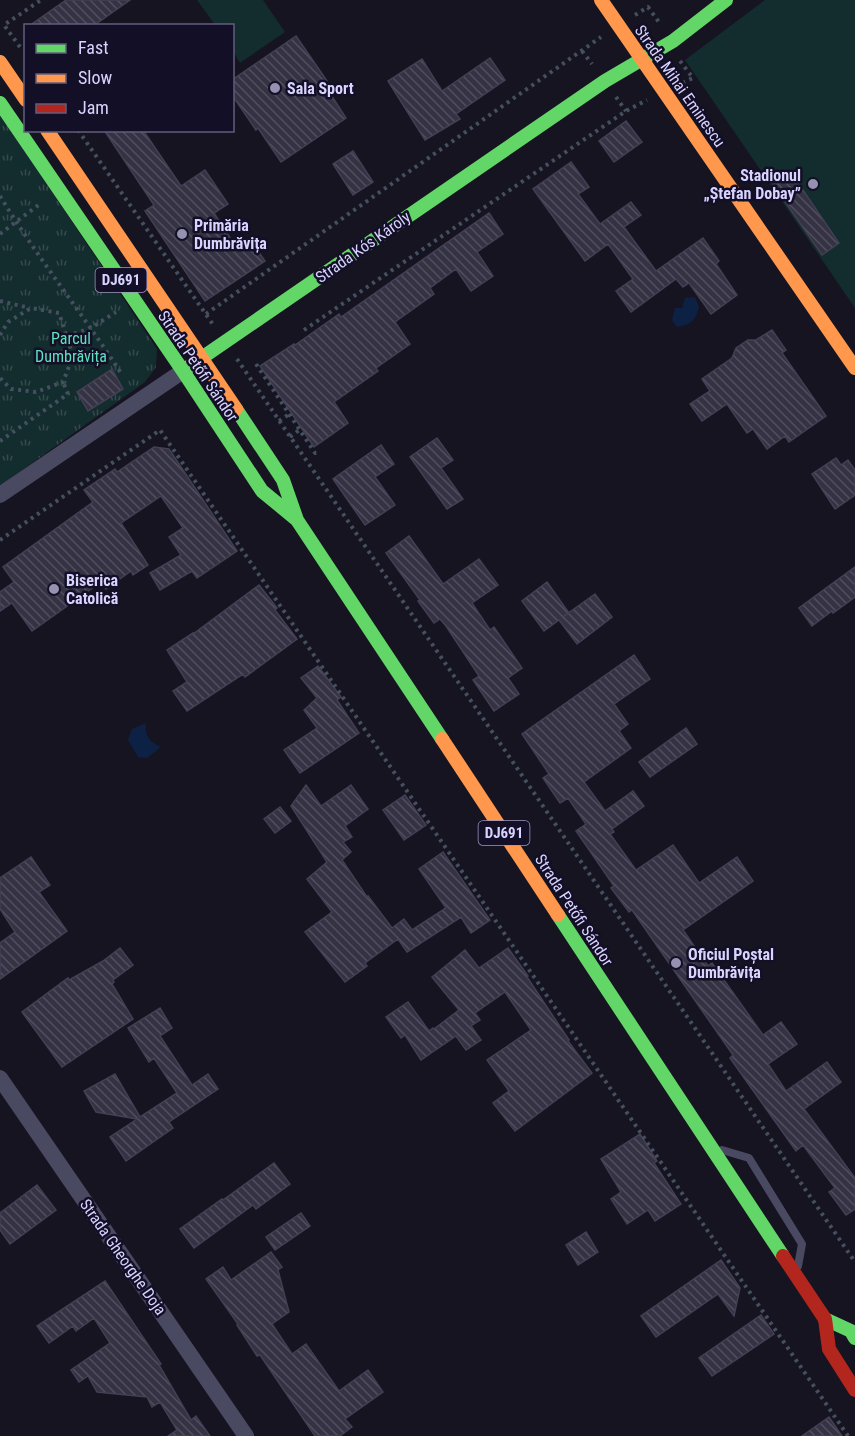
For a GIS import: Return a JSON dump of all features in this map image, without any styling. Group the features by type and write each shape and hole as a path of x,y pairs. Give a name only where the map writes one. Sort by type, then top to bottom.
{"main road":[{"name":"Strada Mihai Eminescu","path":"601,0 855,368"},
{"name":"Strada Kós Károly","path":"183,372 605,81 673,41 726,0"},
{"path":"0,62 24,97"},
{"name":"Strada Petőfi Sándor","path":"0,103 262,491 297,520"},
{"name":"Strada Petőfi Sándor","path":"48,132 283,480 297,520 825,1319 829,1349 855,1390"},
{"name":"Strada Petőfi Sándor","path":"825,1319 851,1331 855,1338"}],"street":[{"name":"Strada Kós Károly","path":"0,495 183,372"},
{"name":"Strada Gheorghe Doja","path":"0,1078 246,1436"}],"lane":[{"path":"711,1146 749,1158 802,1244 796,1276"}],"path":[{"path":"20,48 4,26 41,0"},
{"path":"79,132 206,314 618,25 648,7 673,41"},
{"path":"304,330 626,111 664,92"},
{"path":"0,234 58,190"},
{"path":"0,196 121,373"},
{"path":"67,336 91,328 134,300"},
{"path":"0,301 59,313 74,356 63,382 68,394 0,441"},
{"path":"0,335 8,322 31,308"},
{"path":"256,364 315,453 318,452"},
{"path":"246,371 855,1262"},
{"path":"0,378 11,389 36,392 63,382"},
{"path":"279,421 290,414"},
{"path":"290,437 301,429"},
{"path":"0,540 160,430 848,1436"}],"green space":[{"path":"197,0 263,0 285,32 240,63 234,53 234,24 214,24"},
{"name":"Stadionul „Ștefan Dobay”","path":"765,0 855,0 855,308 685,60"},
{"name":"Parcul Dumbrăvița","path":"0,114 157,349 156,367 145,382 0,486"}],"water":[{"path":"695,297 699,307 696,316 686,325 677,327 672,320 675,308 682,308 685,298"},
{"path":"146,723 149,738 161,747 147,758 138,757 128,740 132,729"}],"building":[{"path":"66,0 130,0 96,24 32,24"},
{"path":"296,36 327,81 324,84 346,118 281,162 234,98 234,79"},
{"path":"490,58 505,80 456,114 460,119 425,140 388,81 422,59 442,91"},
{"path":"626,121 642,142 614,162 599,141"},
{"name":"Primăria Dumbrăvița","path":"105,132 144,132 181,186 205,170 228,204 214,213 238,250 251,241 265,261 205,301 145,211 154,205"},
{"path":"353,151 373,182 353,195 333,164"},
{"path":"571,162 589,187 578,194 600,224 631,202 641,215 624,227 656,271 703,238 719,261 716,264 737,295 711,314 689,283 683,287 676,279 631,312 616,291 633,279 608,244 585,261 533,189"},
{"path":"790,171 839,243 822,255 772,183"},
{"path":"489,213 503,234 477,252 493,276 471,291 456,269 430,288 434,294 395,322 410,344 376,368 378,371 334,402 348,423 314,447 260,366 339,314 341,317"},
{"path":"772,330 786,350 782,353 826,416 789,442 785,436 767,449 753,429 747,433 727,404 702,421 690,404 710,391 702,379 732,358 736,348"},
{"path":"112,369 123,389 88,411 77,392"},
{"path":"437,438 453,460 441,468 463,499 447,509 410,457"},
{"path":"381,445 394,464 375,477 395,505 365,525 333,479"},
{"path":"154,447 169,449 237,551 197,578 192,571 160,590 150,573 181,555 169,537 183,528 161,496 121,523 148,565 133,575 131,571 106,589 101,582 32,631 12,603 0,611 0,592 14,582 3,567 93,502 84,490 115,469 117,472"},
{"path":"836,458 841,465 848,460 855,470 855,495 835,509 812,474"},
{"path":"409,536 443,584 479,559 498,585 472,603 490,630 494,627 522,668 508,678 519,694 494,711 473,680 479,676 446,626 440,619 434,623 386,553"},
{"path":"855,567 855,597 812,626 799,608"},
{"path":"547,582 569,613 595,594 612,617 577,644 559,620 544,631 522,601"},
{"path":"259,585 297,639 245,677 243,674 187,711 173,691 187,682 167,650 193,634"},
{"path":"634,655 650,679 614,704 628,724 619,731 631,748 584,782 605,811 633,791 644,806 612,829 614,832 610,834 636,870 673,845 699,883 737,857 753,881 683,930 708,966 712,963 763,1035 781,1022 797,1044 768,1064 786,1091 827,1062 841,1082 804,1109 855,1178 855,1209 846,1215 829,1192 835,1188 803,1145 796,1151 730,1058 733,1055 632,910 629,912 611,888 614,886 576,831 586,824 568,798 560,803 543,778 549,774 522,734"},
{"path":"318,666 341,697 337,700 359,733 300,773 284,750 317,728 304,710 317,698 301,678"},
{"path":"686,728 697,744 650,777 639,762"},
{"path":"306,785 321,806 351,785 368,809 345,826 352,837 343,842 351,852 342,860 392,928 404,919 412,930 446,908 419,869 443,852 490,920 471,933 461,917 407,952 398,939 365,963 367,966 345,982 305,932 332,912 307,879 327,862 291,806"},
{"path":"405,795 426,825 404,840 383,810"},
{"path":"280,807 291,821 275,833 264,819"},
{"path":"31,857 50,885 39,892 67,931 0,979 0,943 15,932 0,909 0,878"},
{"path":"120,948 133,965 113,980 112,984 133,1019 62,1067 22,1012 68,978 69,980 103,961"},
{"path":"508,948 568,1041 592,1073 515,1131 493,1103 509,1091 487,1060 531,1030 505,992 475,1013 480,1020 471,1026 481,1040 466,1050 456,1036 421,1060 405,1035 401,1038 386,1017 408,1002 429,1031 434,1029 459,1010 432,977 465,950 479,968"},
{"path":"160,1008 172,1028 160,1036 192,1085 208,1074 218,1089 169,1122 173,1128 126,1161 110,1137 137,1119 96,1112 84,1091 115,1074 140,1117 177,1093 154,1058 149,1062 128,1028"},
{"path":"640,1134 657,1161 654,1163 681,1204 655,1221 648,1210 627,1224 611,1199 621,1192 601,1159"},
{"path":"274,1163 290,1184 256,1209 253,1205 194,1248 180,1229"},
{"path":"37,1185 56,1210 10,1244 0,1230 0,1213"},
{"path":"301,1213 310,1226 275,1250 266,1237"},
{"path":"586,1232 598,1252 578,1265 566,1245"},
{"path":"271,1252 282,1267 278,1270 289,1312 272,1324 292,1354 306,1344 339,1391 368,1370 383,1392 345,1419 352,1427 340,1436 315,1436 260,1355 257,1356 238,1324 206,1279 223,1267 231,1280"},
{"path":"721,1260 740,1288 734,1316 718,1294 656,1337 641,1316"},
{"path":"105,1281 161,1364 159,1365 191,1420 196,1416 210,1436 168,1436 177,1430 160,1402 152,1407 147,1397 97,1392 88,1376 79,1382 71,1370 110,1343 94,1318 76,1331 73,1326 49,1343 37,1326"},
{"path":"761,1315 774,1334 712,1376 699,1358"},
{"path":"829,1417 842,1436 802,1436"}],"traffic: fast":[{"path":"187,368 605,81 673,41 726,0"},
{"path":"0,103 262,491 296,519"},
{"path":"236,409 283,480 297,520 442,739"},
{"path":"558,915 783,1256"},
{"path":"825,1319 851,1331 855,1338"}],"traffic: slow":[{"path":"601,0 855,368"},
{"path":"0,62 24,97"},
{"path":"48,132 236,409"},
{"path":"442,739 558,915"}],"traffic: jam":[{"path":"783,1256 825,1319 829,1349 855,1390"}],"place":[{"name":"Sala Sport","path":"275,88"},
{"name":"Stadionul „Ștefan Dobay”","path":"813,184"},
{"name":"Primăria Dumbrăvița","path":"182,234"},
{"name":"Biserica Catolică","path":"54,589"},
{"name":"Oficiul Poștal Dumbrăvița","path":"676,963"}]}
